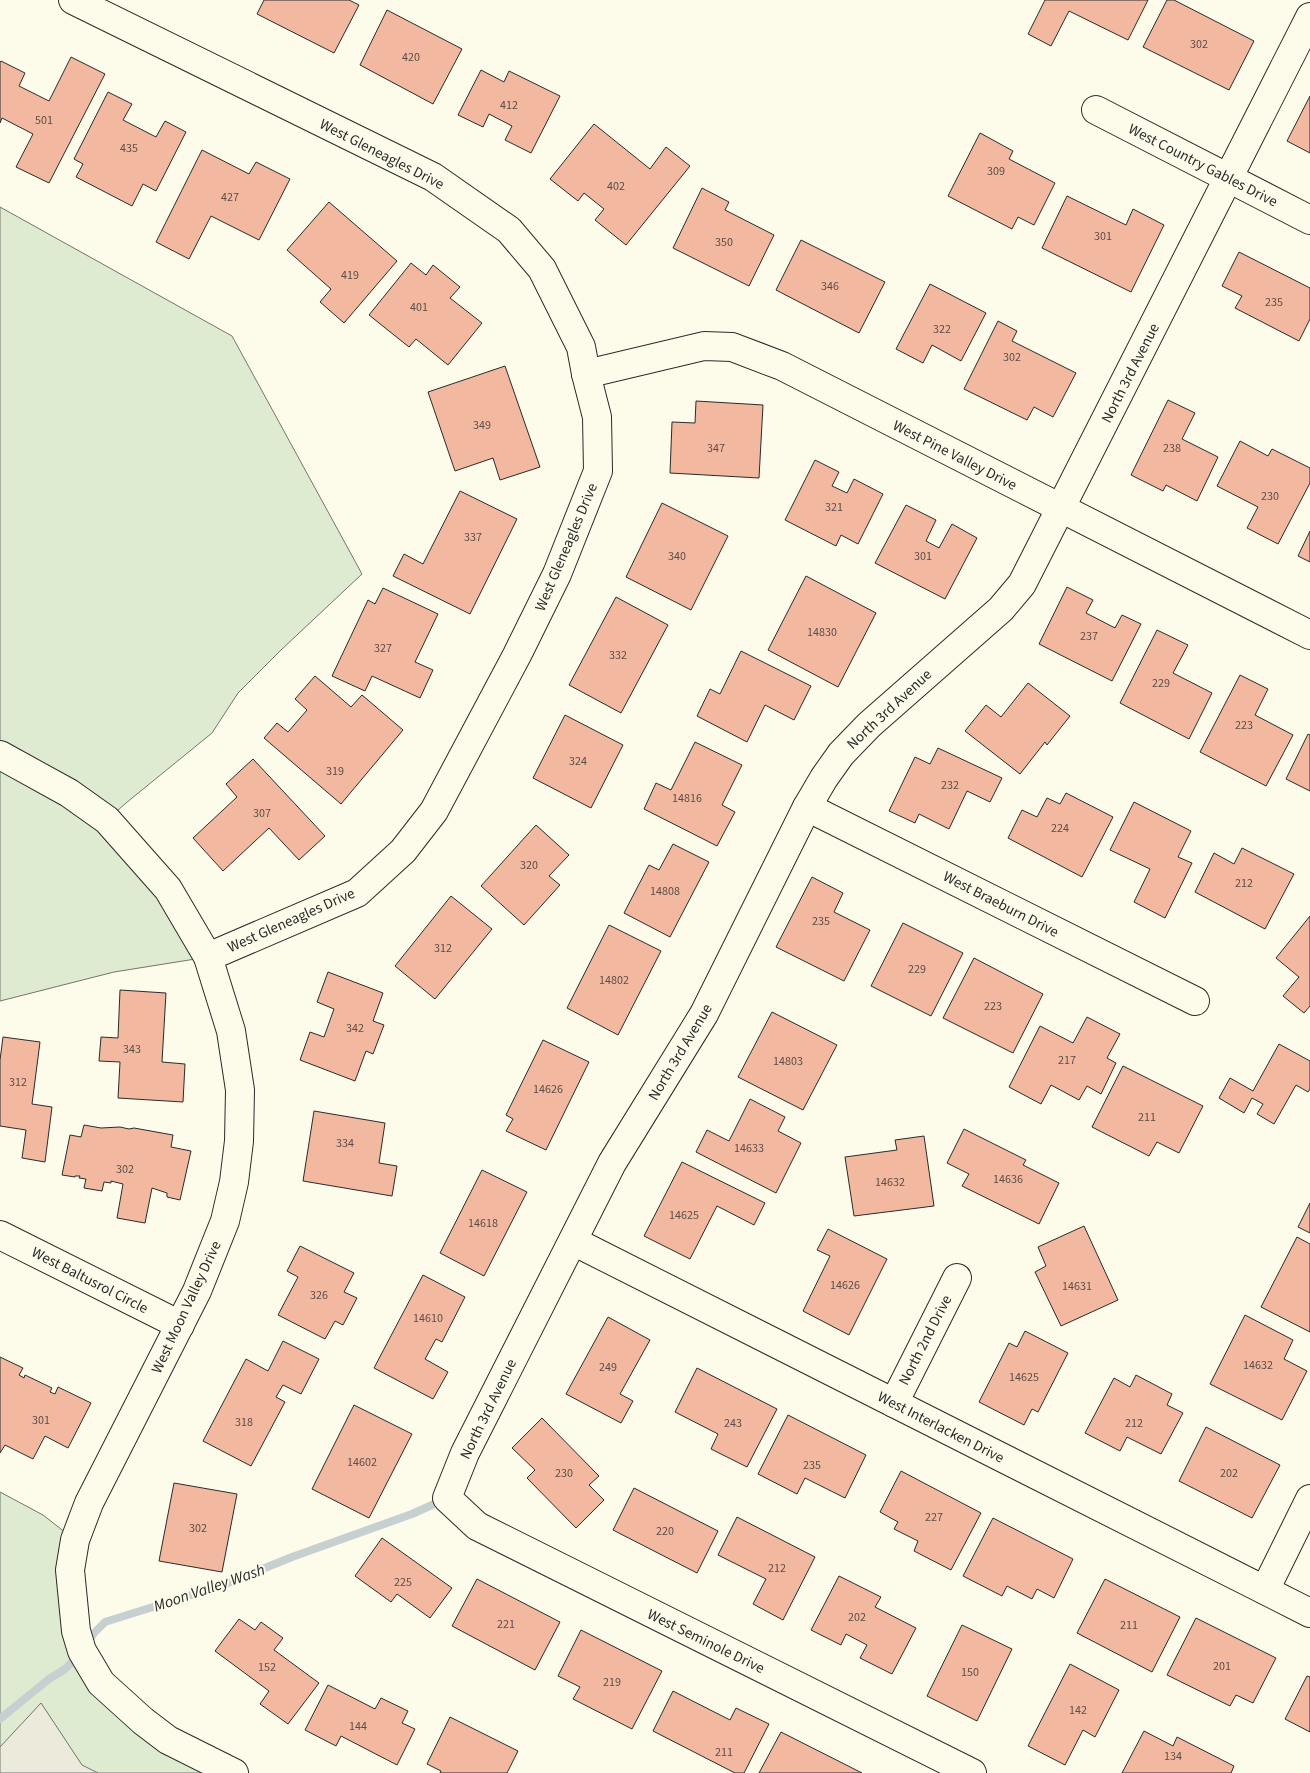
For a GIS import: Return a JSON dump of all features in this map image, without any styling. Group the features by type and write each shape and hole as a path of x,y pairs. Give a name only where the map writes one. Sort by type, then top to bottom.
{"street":[{"name":"West Gleneagles Drive","path":"73,0 432,177 508,230 542,269 581,347 597,417 598,472 557,574 434,811 403,851 357,892 208,957"},
{"name":"North 3rd Avenue","path":"447,1498 465,1453 612,1163 704,1014 807,807 841,754 869,724 1001,609 1022,584 1310,17"},
{"name":"West Country Gables Drive","path":"1096,110 1310,220"},
{"name":"West Pine Valley Drive","path":"586,374 704,346 732,347 782,366 1310,635"},
{"name":"West Moon Valley Drive","path":"0,755 68,792 107,820 168,889 208,957 231,1031 240,1090 239,1141 234,1182 225,1221 197,1291 89,1503 75,1540 70,1570 76,1631 82,1651 102,1683 143,1721 168,1740 234,1773"},
{"name":"West Braeburn Drive","path":"807,807 1195,1001"},
{"name":"West Baltusrol Circle","path":"0,1235 180,1325"},
{"name":"West Interlacken Drive","path":"573,1241 1310,1613"},
{"name":"North 2nd Drive","path":"894,1402 956,1278"},
{"name":"West Seminole Drive","path":"447,1498 477,1526 972,1773"},
{"path":"1265,1590 1310,1499"}],"green space":[{"path":"0,207 232,336 362,574 238,693 212,733 107,820 208,957 114,972 0,1001"},
{"path":"0,1492 43,1515 75,1540 70,1570 102,1683 234,1773 0,1773"}],"shaded area":[{"path":"41,1703 82,1765 98,1773 0,1773 0,1747"}],"building":[{"path":"264,0 349,0 359,5 334,53 257,14"},
{"path":"1045,0 1148,0 1128,40 1069,11 1051,46 1028,34"},
{"path":"1167,0 1174,0 1254,41 1229,90 1143,47"},
{"path":"387,10 462,49 433,104 360,65"},
{"path":"71,57 105,74 49,183 16,167 33,134 2,118 0,123 0,62 25,73 19,86 49,101"},
{"path":"481,70 504,82 509,71 560,96 531,153 505,140 512,126 489,114 483,127 458,115"},
{"path":"108,92 132,104 123,120 156,137 165,121 186,132 156,191 143,184 132,206 76,177 83,164 74,159"},
{"path":"1310,96 1310,153 1287,141"},
{"path":"594,124 650,169 666,147 690,166 626,245 595,220 604,209 584,193 578,201 550,179"},
{"path":"980,133 1013,151 1009,159 1055,183 1034,225 1018,217 1012,229 948,196"},
{"path":"202,150 249,174 256,162 290,179 259,240 211,216 189,259 156,242"},
{"path":"702,188 729,202 725,210 774,235 749,286 673,248"},
{"path":"1067,196 1126,225 1133,209 1164,225 1131,292 1042,248"},
{"path":"329,202 397,261 344,323 320,302 331,289 287,250"},
{"path":"801,240 885,282 859,333 776,290"},
{"path":"1239,252 1310,288 1310,319 1299,341 1235,308 1242,296 1222,286"},
{"path":"411,263 426,275 433,265 460,287 450,298 482,323 448,365 416,339 409,347 369,315"},
{"path":"930,284 986,313 961,361 932,345 923,363 896,349"},
{"path":"998,321 1017,331 1012,341 1076,373 1053,417 1034,407 1027,420 964,389"},
{"path":"505,366 540,467 500,480 493,458 455,471 428,392"},
{"path":"1168,400 1195,413 1182,439 1218,457 1197,501 1166,485 1163,491 1131,475"},
{"path":"696,401 763,405 759,478 670,473 672,422 695,423"},
{"path":"1240,441 1268,456 1272,449 1310,468 1310,483 1278,544 1247,528 1258,507 1217,486"},
{"path":"815,460 839,472 832,486 847,493 854,479 883,494 858,544 841,535 836,546 785,520"},
{"path":"460,491 517,519 470,614 393,576 404,554 423,564"},
{"path":"662,503 728,536 691,610 626,577"},
{"path":"906,505 936,520 926,541 939,548 952,524 977,538 945,599 875,563"},
{"path":"1310,531 1310,562 1298,556"},
{"path":"806,576 876,613 838,687 768,650"},
{"path":"1067,587 1093,600 1086,613 1115,628 1122,615 1141,624 1112,681 1039,644"},
{"path":"383,588 438,614 415,662 433,670 420,698 372,676 365,691 332,676 368,600 375,604"},
{"path":"616,597 668,625 621,713 569,685"},
{"path":"1157,630 1188,645 1173,673 1212,693 1189,739 1120,703"},
{"path":"741,651 811,686 794,720 765,705 747,742 697,716 710,689 720,694"},
{"path":"1240,675 1268,689 1255,715 1293,735 1266,786 1200,752"},
{"path":"315,676 351,707 362,695 403,730 341,804 264,738 277,723 288,732 307,710 295,699"},
{"path":"1028,683 1070,716 1047,745 1045,742 1020,774 965,731 986,705 1001,717"},
{"path":"565,715 623,745 591,808 533,778"},
{"path":"1308,734 1310,735 1310,791 1286,779"},
{"path":"695,742 742,765 722,805 735,812 717,846 644,809 656,783 671,790"},
{"path":"938,748 1002,778 990,802 967,791 949,829 919,814 915,823 889,811 915,757 930,764"},
{"path":"253,759 325,836 299,860 269,828 223,871 193,838 237,797 226,784"},
{"path":"1066,793 1113,817 1082,877 1008,838 1022,810 1037,817 1047,798 1060,804"},
{"path":"1134,802 1191,831 1178,857 1192,863 1165,918 1134,902 1150,869 1110,850"},
{"path":"536,825 569,855 549,876 560,885 524,925 481,886"},
{"path":"673,844 709,862 670,937 624,913 649,865 659,870"},
{"path":"1242,848 1294,874 1265,929 1195,892 1214,853 1234,864"},
{"path":"812,877 843,893 834,912 870,930 844,981 776,947"},
{"path":"451,896 492,929 435,999 395,966"},
{"path":"1310,916 1310,1006 1304,1013 1283,996 1299,977 1276,958"},
{"path":"903,923 963,953 931,1016 871,986"},
{"path":"609,925 661,951 618,1035 567,1008"},
{"path":"974,958 1043,994 1013,1053 943,1018"},
{"path":"328,972 383,993 373,1021 384,1025 373,1054 366,1051 355,1081 300,1060 310,1032 324,1037 334,1009 317,1002"},
{"path":"120,990 166,993 162,1062 185,1064 183,1102 118,1098 120,1062 99,1061 101,1037 118,1038"},
{"path":"772,1012 837,1045 803,1110 738,1077"},
{"path":"1087,1017 1120,1034 1107,1058 1116,1063 1101,1094 1087,1086 1079,1100 1051,1085 1041,1104 1009,1087 1040,1026 1073,1043"},
{"path":"3,1037 40,1042 32,1104 52,1107 45,1162 22,1158 26,1130 0,1126 0,1060"},
{"path":"543,1040 589,1062 546,1150 506,1131 513,1119 506,1115"},
{"path":"1279,1044 1310,1061 1310,1089 1308,1092 1296,1085 1274,1124 1257,1114 1263,1104 1252,1098 1244,1113 1219,1098 1230,1078 1253,1091"},
{"path":"1123,1066 1203,1106 1179,1153 1157,1142 1149,1156 1092,1127"},
{"path":"750,1099 785,1117 778,1131 801,1143 776,1193 696,1152 707,1130 729,1141"},
{"path":"314,1111 385,1123 379,1163 397,1166 392,1196 303,1181"},
{"path":"84,1125 101,1128 134,1128 173,1135 171,1147 191,1151 180,1200 167,1197 167,1193 152,1188 145,1223 117,1218 123,1184 111,1181 111,1183 104,1182 102,1191 84,1188 86,1179 79,1178 80,1176 62,1175 70,1135 81,1137"},
{"path":"964,1129 1026,1160 1023,1165 1059,1183 1039,1224 962,1186 969,1174 947,1163"},
{"path":"924,1136 934,1206 854,1216 845,1157 897,1150 895,1140"},
{"path":"682,1162 765,1203 754,1225 717,1206 690,1259 644,1236"},
{"path":"482,1170 527,1192 484,1276 440,1253"},
{"path":"1310,1203 1310,1233 1298,1227"},
{"path":"1084,1226 1118,1300 1061,1326 1035,1272 1046,1266 1038,1247"},
{"path":"828,1229 887,1259 849,1335 803,1311 830,1256 817,1250"},
{"path":"1297,1237 1310,1244 1310,1332 1261,1307"},
{"path":"300,1246 354,1273 344,1292 357,1298 343,1325 335,1321 325,1339 278,1315 298,1277 287,1271"},
{"path":"423,1275 465,1297 442,1342 436,1339 425,1359 448,1372 433,1399 374,1368"},
{"path":"1245,1315 1293,1340 1284,1359 1307,1371 1282,1420 1210,1384"},
{"path":"608,1317 650,1340 620,1394 633,1401 621,1423 566,1394"},
{"path":"1025,1331 1068,1353 1038,1412 1032,1409 1024,1425 979,1402 1009,1343 1017,1347"},
{"path":"283,1341 319,1359 301,1394 283,1385 276,1397 285,1402 251,1466 203,1441 246,1359 268,1371"},
{"path":"0,1357 23,1368 19,1375 24,1378 25,1375 52,1388 50,1392 55,1394 58,1387 91,1403 68,1448 45,1436 33,1459 5,1445 0,1453"},
{"path":"697,1368 777,1409 747,1467 711,1449 718,1434 675,1412"},
{"path":"1136,1375 1172,1394 1167,1405 1183,1413 1161,1454 1127,1437 1120,1451 1085,1433 1114,1378 1130,1387"},
{"path":"354,1405 412,1434 369,1518 312,1489"},
{"path":"788,1415 866,1455 845,1498 805,1478 797,1494 758,1474"},
{"path":"542,1418 599,1476 589,1485 604,1500 576,1528 527,1478 535,1470 512,1448"},
{"path":"1206,1427 1280,1465 1252,1518 1179,1481"},
{"path":"901,1471 981,1513 951,1570 914,1551 918,1541 894,1529 898,1522 880,1512"},
{"path":"174,1483 237,1494 222,1572 159,1561"},
{"path":"634,1488 718,1531 697,1573 613,1530"},
{"path":"737,1517 815,1557 783,1620 753,1604 766,1579 718,1555"},
{"path":"993,1518 1073,1559 1054,1598 1037,1589 1032,1599 1007,1586 1002,1596 963,1576"},
{"path":"382,1538 452,1588 430,1618 397,1594 391,1602 355,1576"},
{"path":"839,1576 881,1597 875,1607 916,1628 892,1674 860,1658 867,1645 846,1634 841,1645 811,1630"},
{"path":"477,1579 560,1622 535,1670 452,1626"},
{"path":"1105,1579 1180,1617 1152,1672 1077,1633"},
{"path":"1196,1618 1276,1658 1253,1703 1236,1695 1230,1706 1167,1675"},
{"path":"239,1619 255,1630 261,1622 283,1638 274,1650 319,1683 288,1724 260,1704 269,1691 215,1651"},
{"path":"962,1625 1012,1649 977,1721 927,1696"},
{"path":"581,1630 662,1671 632,1729 573,1699 580,1687 558,1676"},
{"path":"1070,1664 1119,1690 1095,1737 1083,1730 1065,1765 1028,1746"},
{"path":"1307,1676 1310,1677 1310,1732 1285,1719"},
{"path":"328,1685 375,1709 381,1698 408,1711 402,1723 415,1729 397,1765 341,1736 336,1746 305,1730"},
{"path":"673,1691 730,1720 736,1708 769,1724 744,1773 735,1773 653,1731"},
{"path":"450,1717 518,1751 507,1773 440,1773 441,1771 427,1764"},
{"path":"1144,1731 1173,1746 1177,1737 1234,1766 1231,1773 1122,1773"},
{"path":"781,1732 862,1773 759,1773"}],"waterway":[{"name":"Moon Valley Wash","path":"86,1645 105,1622 223,1585 292,1557 412,1514 443,1500"},
{"name":"Moon Valley Wash","path":"0,1719 49,1679 65,1669 78,1656"}]}
